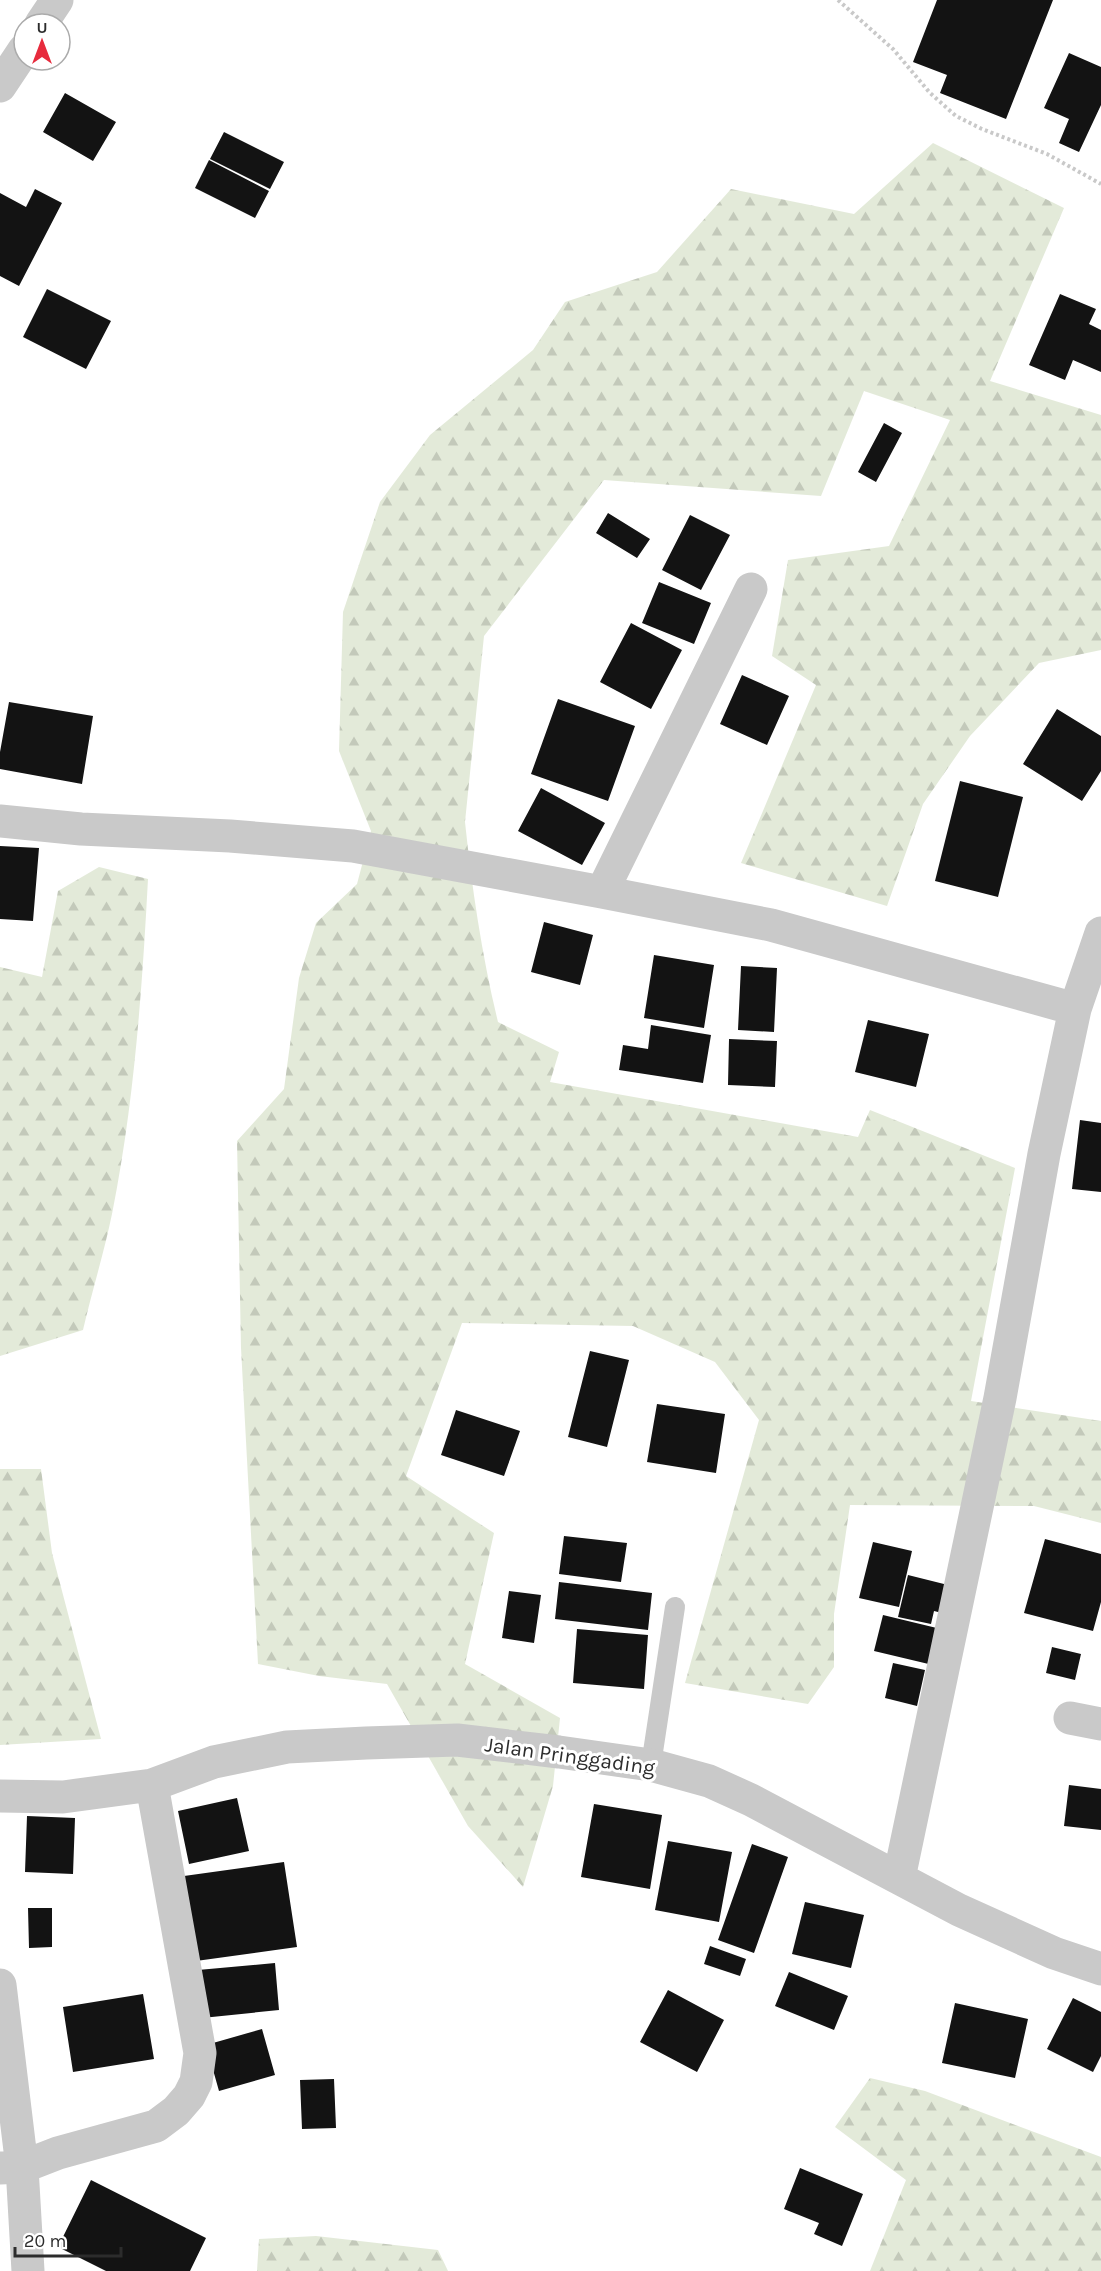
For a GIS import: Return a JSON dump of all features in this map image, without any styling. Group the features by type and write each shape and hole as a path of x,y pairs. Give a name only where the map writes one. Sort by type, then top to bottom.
{"street":[{"path":"0,86 12,68"},
{"path":"602,891 751,589"},
{"path":"0,821 81,829 230,836 353,846 602,891 771,925 1075,1009"},
{"path":"899,1878 1000,1398 1044,1154 1075,1009 1101,933"},
{"name":"Jalan Pringgading","path":"0,1796 63,1797 152,1785 214,1762 287,1747 366,1743 457,1740 651,1765 720,1786 751,1800 959,1910 1054,1953 1101,1969"},
{"path":"11,2168 156,2126 176,2111 189,2096 196,2082 200,2053 152,1785"},
{"path":"0,1985 11,2168 28,2271"}],"lane":[{"path":"651,1765 675,1606"}],"path":[{"path":"838,0 893,49 930,93 956,116 982,129 1047,154 1101,184"}],"green space":[{"path":"933,143 1064,208 990,381 1101,415 1101,650 1039,663 970,736 923,804 887,906 741,863 816,685 772,656 788,560 889,546 950,420 864,391 821,496 604,480 484,636 465,822 474,897 498,1022 559,1052 550,1082 858,1137 870,1110 1015,1168 971,1401 1101,1421 1101,1523 1034,1506 850,1505 834,1614 834,1667 808,1704 685,1683 759,1420 715,1362 633,1326 462,1323 406,1476 494,1533 465,1664 560,1718 553,1786 523,1887 468,1826 387,1684 319,1676 258,1664 241,1348 237,1141 284,1089 299,978 316,923 357,884 371,831 339,751 343,612 380,502 430,435 533,350 565,302 657,272 731,189 854,214"},
{"path":"99,867 148,879 136,1048 120,1173 112,1214 83,1330 0,1356 0,967 42,977 58,891"},
{"path":"0,1469 41,1469 52,1553 101,1739 0,1745"},
{"path":"870,2078 925,2091 1101,2157 1101,2271 870,2271 906,2180 835,2127"},
{"path":"316,2236 438,2250 448,2271 257,2271 259,2239"}],"building":[{"path":"937,0 1053,0 1006,119 940,93 947,75 913,62"},
{"path":"1069,53 1101,67 1101,105 1079,152 1059,143 1069,119 1044,108"},
{"path":"65,93 116,122 93,161 43,132"},
{"path":"224,132 284,162 270,189 210,159"},
{"path":"209,160 269,191 255,218 195,188"},
{"path":"35,189 62,203 19,286 0,276 0,193 26,207"},
{"path":"47,289 111,321 86,369 23,337"},
{"path":"1060,294 1096,309 1089,324 1101,330 1101,372 1073,360 1065,380 1029,365"},
{"path":"884,423 902,433 876,482 858,472"},
{"path":"608,513 650,539 637,558 596,533"},
{"path":"690,515 730,535 701,590 662,570"},
{"path":"659,582 711,603 694,644 642,623"},
{"path":"631,623 682,650 651,709 600,682"},
{"path":"742,675 789,696 767,745 720,724"},
{"path":"558,699 635,726 608,801 531,774"},
{"path":"9,702 93,716 82,784 0,769 0,752"},
{"path":"1057,709 1101,736 1101,771 1082,801 1023,764"},
{"path":"960,781 1023,797 998,897 935,881"},
{"path":"541,788 605,823 582,865 518,831"},
{"path":"0,846 39,848 33,921 0,919"},
{"path":"544,922 593,935 580,985 531,972"},
{"path":"654,955 714,965 704,1028 644,1018"},
{"path":"741,966 777,968 774,1032 738,1030"},
{"path":"868,1020 929,1034 916,1087 855,1072"},
{"path":"651,1025 711,1035 703,1083 619,1070 623,1045 648,1049"},
{"path":"729,1039 777,1041 775,1087 728,1085"},
{"path":"1080,1120 1101,1123 1101,1192 1072,1189"},
{"path":"590,1351 629,1360 607,1447 568,1437"},
{"path":"657,1404 725,1414 716,1473 647,1462"},
{"path":"456,1410 520,1431 504,1476 441,1455"},
{"path":"564,1536 627,1543 621,1582 559,1574"},
{"path":"1045,1539 1101,1554 1101,1602 1093,1631 1024,1613"},
{"path":"873,1542 912,1551 899,1607 859,1598"},
{"path":"908,1575 956,1587 950,1615 934,1611 931,1624 898,1617"},
{"path":"559,1582 652,1593 648,1630 555,1619"},
{"path":"509,1591 541,1595 534,1643 502,1638"},
{"path":"883,1615 945,1630 937,1666 874,1651"},
{"path":"577,1629 648,1635 644,1689 573,1683"},
{"path":"1052,1647 1081,1654 1075,1680 1046,1673"},
{"path":"893,1663 925,1670 917,1706 885,1698"},
{"path":"1069,1785 1101,1789 1101,1830 1064,1826"},
{"path":"237,1798 249,1851 189,1864 178,1811"},
{"path":"594,1804 662,1815 650,1889 581,1877"},
{"path":"27,1816 75,1818 73,1874 25,1872"},
{"path":"668,1841 732,1852 719,1922 655,1910"},
{"path":"752,1844 788,1857 754,1953 718,1940"},
{"path":"284,1862 297,1947 196,1961 184,1876"},
{"path":"805,1902 864,1915 851,1968 792,1954"},
{"path":"28,1908 52,1908 52,1947 29,1948"},
{"path":"710,1946 746,1959 740,1976 704,1964"},
{"path":"275,1963 279,2010 202,2018 198,1970"},
{"path":"789,1972 848,1996 834,2030 775,2006"},
{"path":"668,1990 724,2020 697,2072 640,2042"},
{"path":"143,1994 154,2059 73,2072 63,2007"},
{"path":"1073,1998 1101,2012 1101,2056 1093,2072 1047,2049"},
{"path":"955,2003 1028,2019 1015,2078 942,2063"},
{"path":"262,2029 275,2075 219,2091 206,2045"},
{"path":"334,2079 336,2128 302,2129 300,2080"},
{"path":"800,2168 863,2194 842,2246 814,2234 819,2223 784,2209"},
{"path":"91,2180 206,2238 190,2271 106,2271 58,2247"}]}
